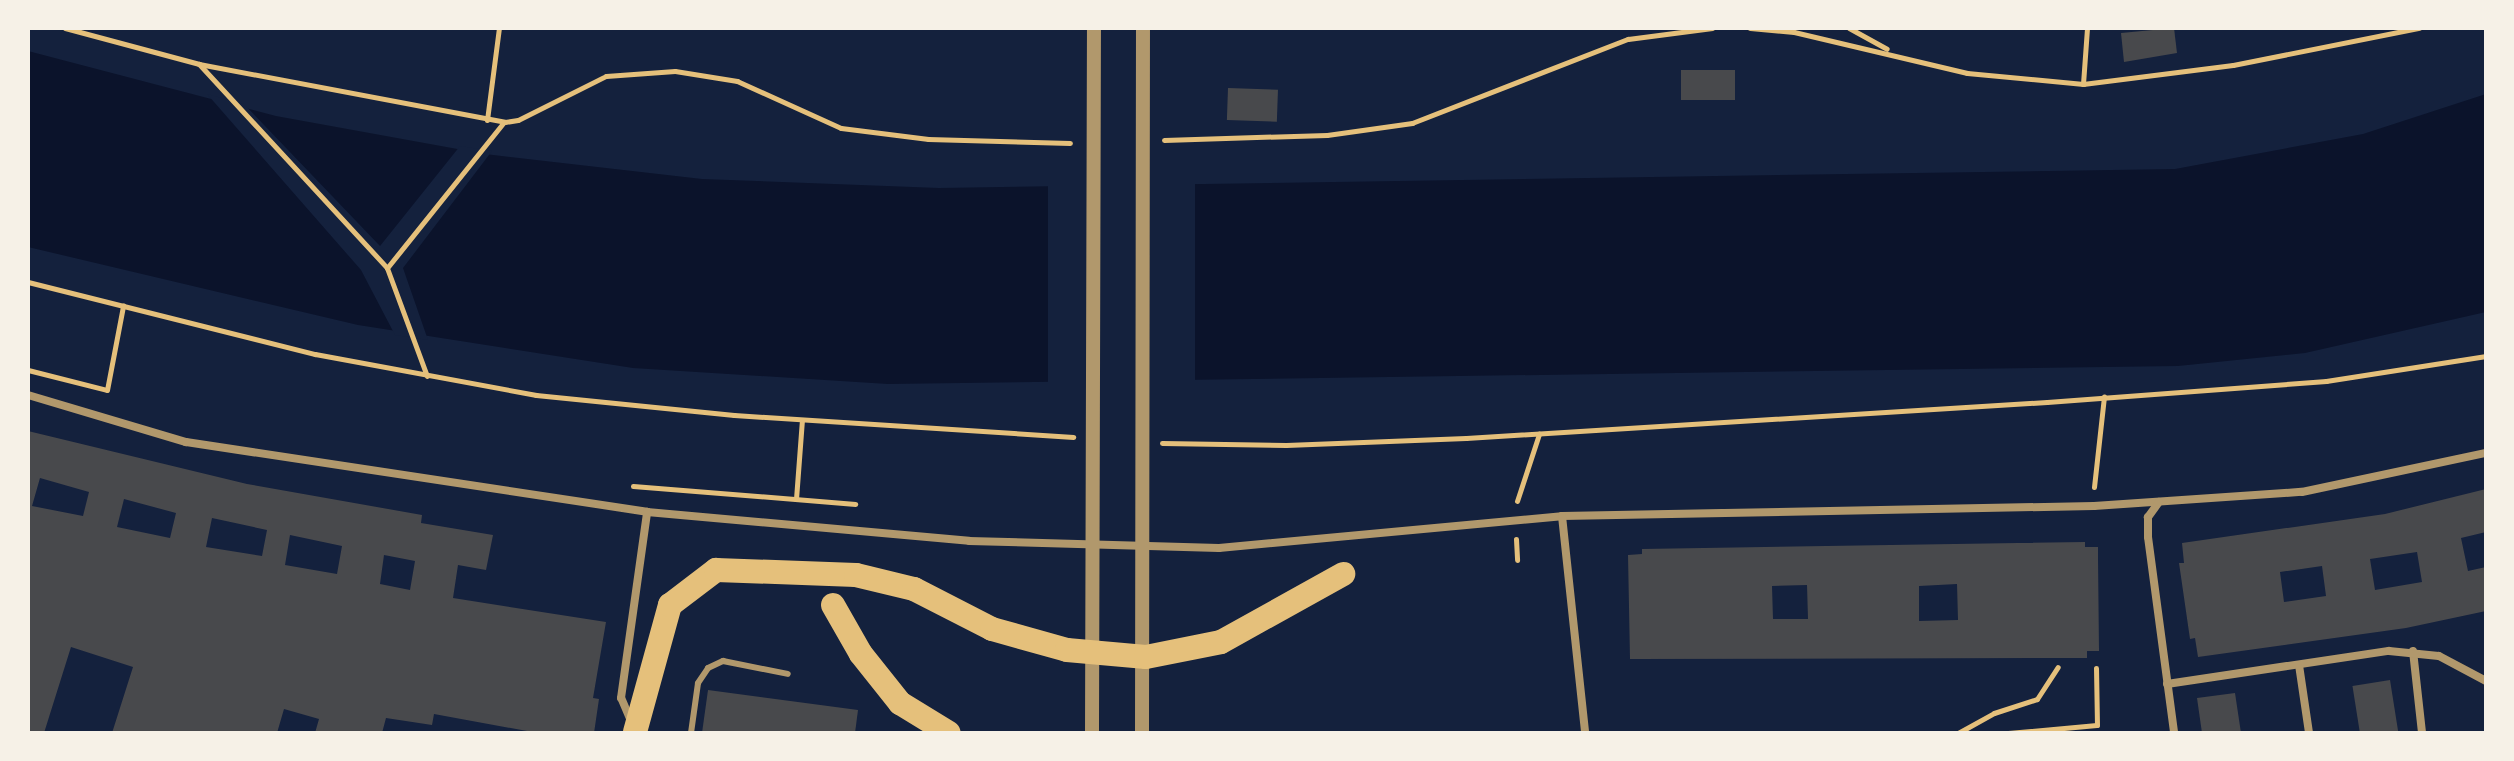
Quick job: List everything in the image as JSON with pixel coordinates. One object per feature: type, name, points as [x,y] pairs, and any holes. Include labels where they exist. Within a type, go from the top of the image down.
[{"type":"highway","points":[[635,732],[670,605],[716,570],[856,575],[914,589],[992,629],[1067,650],[1146,657],[1221,642],[1343,574]]},
{"type":"highway","points":[[833,605],[861,654],[900,703],[949,733]]},
{"type":"street","points":[[1092,733],[1094,28]]},
{"type":"street","points":[[1142,733],[1143,28]]},
{"type":"street","points":[[28,395],[186,442],[647,512],[969,541],[1219,548],[1562,516],[2159,502],[2302,492],[2486,453]]},
{"type":"street","points":[[2159,502],[2148,517],[2148,537],[2174,733]]},
{"type":"street","points":[[635,732],[621,698],[647,512]]},
{"type":"street","points":[[1562,516],[1585,733]]},
{"type":"street","points":[[2167,684],[2413,651],[2439,656],[2486,681]]},
{"type":"street","points":[[2413,651],[2422,733]]},
{"type":"street","points":[[2299,665],[2309,733]]},
{"type":"lane","points":[[691,733],[698,683],[708,668],[723,661],[788,674]]},
{"type":"path","points":[[65,28],[199,64],[487,120],[518,120]]},
{"type":"path","points":[[487,120],[499,28]]},
{"type":"path","points":[[1750,28],[1895,53],[1967,73],[2083,84],[2233,65],[2419,28]]},
{"type":"path","points":[[1849,28],[1895,53]]},
{"type":"path","points":[[2083,84],[2087,28]]},
{"type":"path","points":[[199,64],[218,89],[387,268],[427,377]]},
{"type":"path","points":[[387,268],[505,122]]},
{"type":"path","points":[[28,282],[427,377],[536,395],[802,420],[1087,438]]},
{"type":"path","points":[[28,370],[107,390],[123,306]]},
{"type":"path","points":[[1150,442],[1286,445],[1539,434],[2326,381],[2486,356]]},
{"type":"path","points":[[2093,490],[2104,397]]},
{"type":"path","points":[[796,499],[802,420]]},
{"type":"path","points":[[1515,508],[1539,434]]},
{"type":"path","points":[[624,486],[855,504]]},
{"type":"path","points":[[1958,733],[1994,713],[2037,699],[2058,667]]},
{"type":"path","points":[[2008,733],[2097,725],[2096,668]]},
{"type":"water","points":[[28,51],[276,116],[485,154],[702,179],[939,188],[2175,169],[2363,134],[2486,94],[2486,312],[2305,353],[2178,366],[888,384],[633,368],[358,325],[28,247]]},
{"type":"pier","points":[[207,94],[244,104],[380,246],[460,146],[492,151],[403,268],[428,340],[395,335],[361,270]]},
{"type":"pier","points":[[1048,181],[1195,181],[1195,384],[1048,384]]},
{"type":"building","points":[[2174,28],[2177,53],[2124,62],[2121,33]]},
{"type":"building","points":[[1681,70],[1735,70],[1735,100],[1681,100]]},
{"type":"building","points":[[1228,88],[1278,90],[1277,122],[1227,120]]},
{"type":"building","points":[[28,431],[247,484],[422,515],[421,523],[493,535],[486,570],[458,565],[453,598],[606,622],[593,698],[599,699],[594,733],[538,733],[434,714],[432,725],[386,718],[382,733],[315,733],[319,719],[284,709],[277,733],[112,733],[133,667],[71,647],[44,733],[28,733]],"holes":[[[40,478],[89,492],[83,516],[32,506]],[[124,499],[176,513],[170,538],[117,527]],[[212,518],[267,530],[262,556],[206,547]],[[290,535],[342,546],[337,574],[285,565]],[[384,555],[415,561],[410,590],[380,584]]]},
{"type":"building","points":[[2486,489],[2486,532],[2461,538],[2468,571],[2486,567],[2486,611],[2406,628],[2198,657],[2195,638],[2190,639],[2179,563],[2184,563],[2182,543],[2385,514]],"holes":[[[2417,552],[2422,582],[2375,590],[2370,559]],[[2322,566],[2326,596],[2284,602],[2280,572]]]},
{"type":"building","points":[[2085,542],[2085,547],[2098,547],[2099,651],[2087,651],[2087,658],[1630,659],[1628,555],[1642,554],[1642,549]],"holes":[[[1957,584],[1958,620],[1919,621],[1919,586]],[[1807,585],[1808,619],[1773,619],[1772,586]]]},
{"type":"building","points":[[2390,680],[2398,733],[2360,733],[2352,686]]},
{"type":"building","points":[[708,690],[858,710],[855,733],[702,733]]},
{"type":"building","points":[[2235,693],[2241,733],[2202,733],[2197,698]]}]
